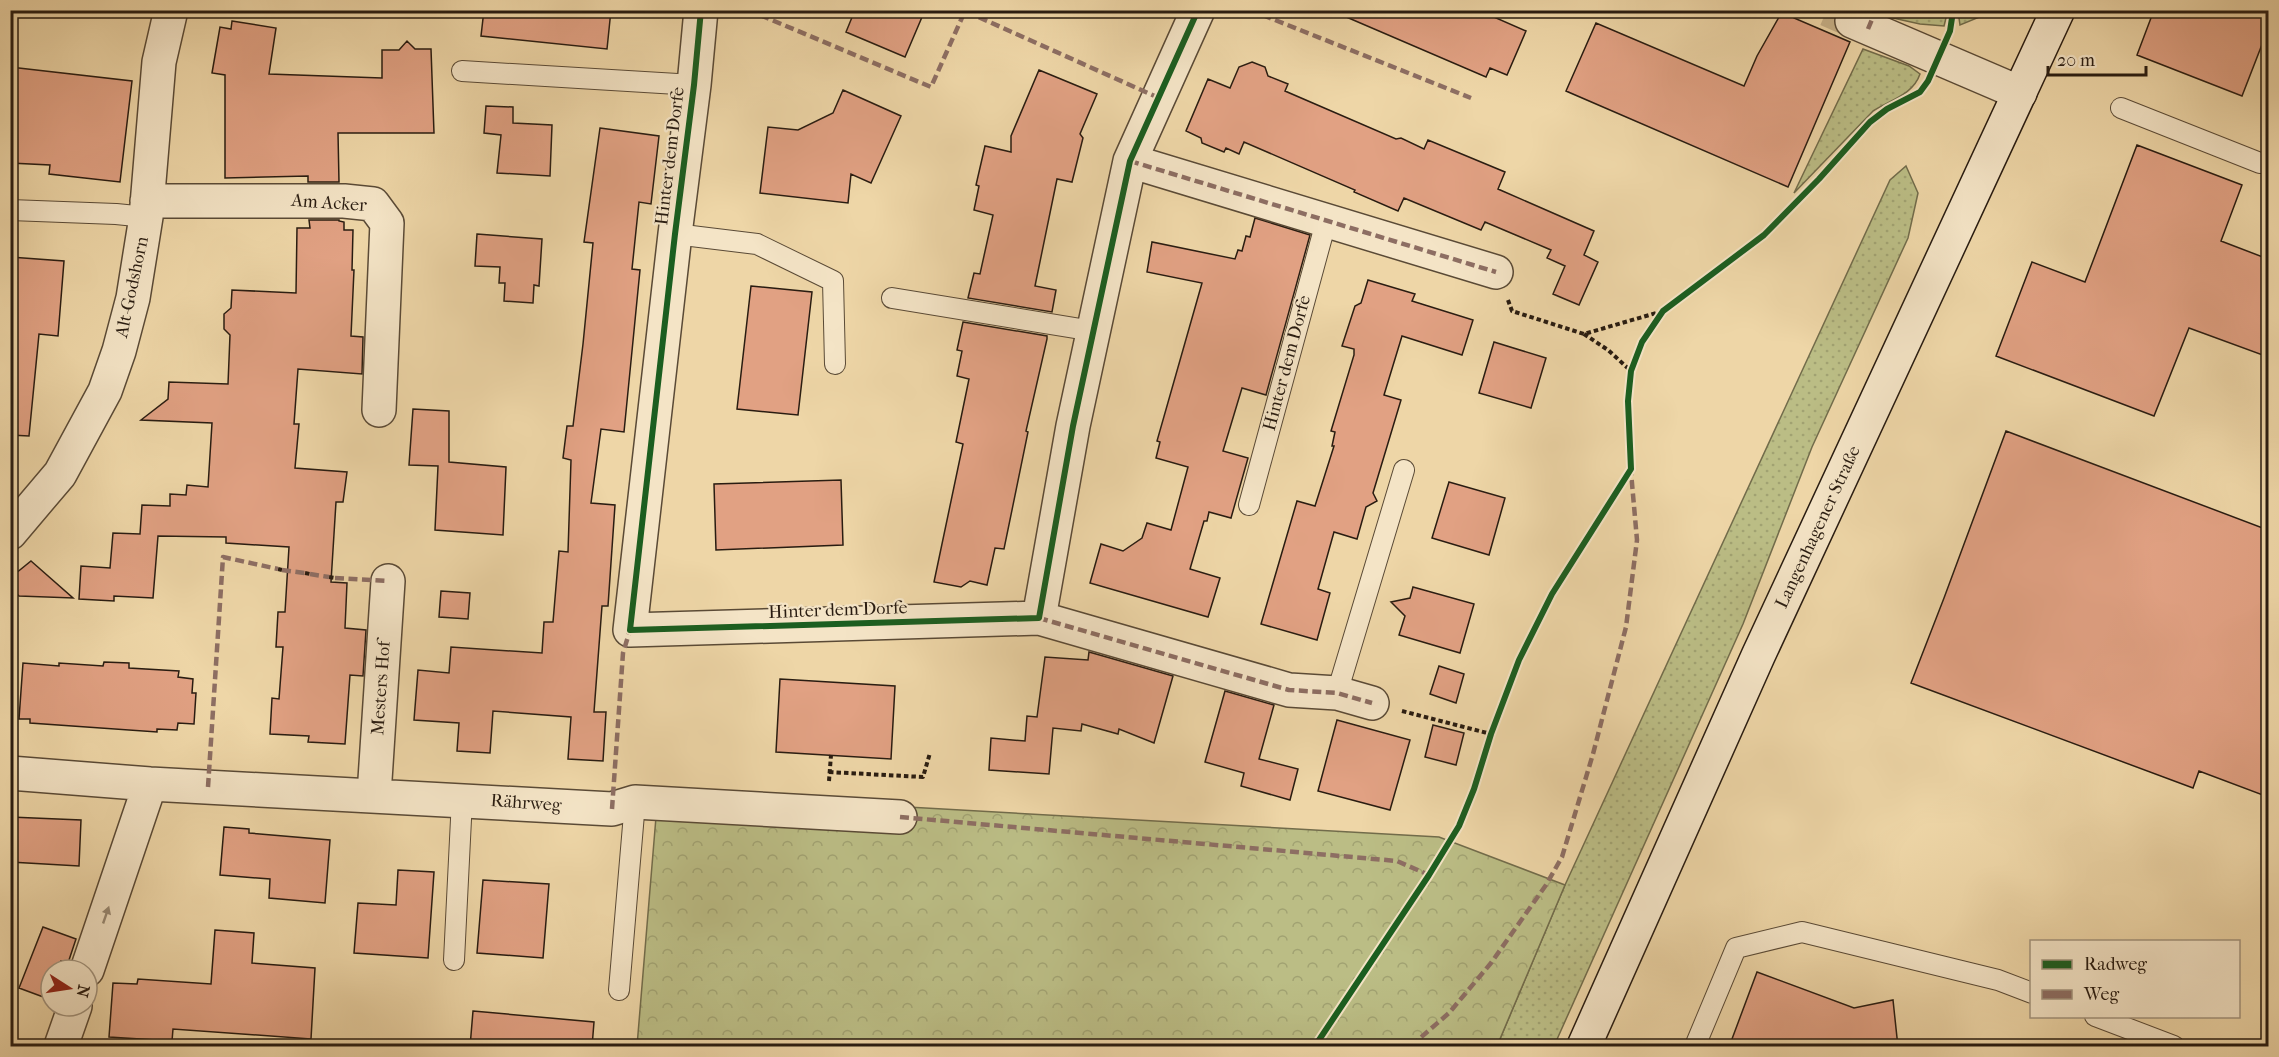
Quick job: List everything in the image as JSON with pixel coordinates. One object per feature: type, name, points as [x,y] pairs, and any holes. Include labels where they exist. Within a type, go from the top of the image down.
[{"type":"street","name":"Alt-Godshorn","points":[[10,533],[60,474],[105,392],[119,351],[133,298],[146,209],[159,62],[171,10]]},
{"type":"street","name":"Hinter dem Dorfe","points":[[701,10],[630,630],[1039,618],[1290,690],[1337,693],[1372,703]]},
{"type":"street","points":[[1039,618],[1073,426],[1130,161],[1198,10]]},
{"type":"street","name":"Langenhagener Straße","points":[[1584,1047],[1753,667],[2058,10]]},
{"type":"street","points":[[1852,21],[2020,93]]},
{"type":"street","points":[[1130,161],[1496,272]]},
{"type":"street","name":"Am Acker","points":[[146,209],[345,201],[373,204],[387,223],[379,410]]},
{"type":"street","name":"Mesters Hof","points":[[374,795],[388,581]]},
{"type":"street","name":"Rährweg","points":[[10,773],[150,784],[462,799],[612,809],[635,802],[900,817]]},
{"type":"street","points":[[91,958],[150,784]]},
{"type":"street","points":[[61,1047],[71,1018]]},
{"type":"lane","name":"Hinter dem Dorfe","points":[[462,71],[694,85]]},
{"type":"lane","points":[[2121,108],[2260,163],[2268,163]]},
{"type":"lane","points":[[10,210],[116,214],[146,209]]},
{"type":"lane","name":"Hinter dem Dorfe","points":[[1249,505],[1326,222]]},
{"type":"lane","name":"Hinter dem Dorfe","points":[[675,234],[757,244],[833,281],[835,364]]},
{"type":"lane","points":[[892,298],[1093,331]]},
{"type":"lane","points":[[1337,693],[1404,470]]},
{"type":"lane","points":[[454,960],[462,799]]},
{"type":"lane","points":[[619,990],[635,802]]},
{"type":"lane","points":[[1695,1047],[1736,948],[1802,932],[1998,980],[2030,993]]},
{"type":"lane","points":[[2098,1018],[2174,1047]]},
{"type":"path","points":[[1496,272],[1512,311],[1584,334],[1608,350],[1631,371]]},
{"type":"path","points":[[1584,334],[1663,311]]},
{"type":"path","points":[[329,577],[335,578]]},
{"type":"path","points":[[1372,703],[1491,734]]},
{"type":"path","points":[[830,772],[923,777],[930,753]]},
{"type":"green space","points":[[1943,10],[1946,18],[1944,26],[1920,24],[1879,15],[1880,11]]},
{"type":"green space","points":[[1958,11],[1989,11],[1987,14],[1960,25]]},
{"type":"green space","points":[[1863,49],[1909,66],[1920,74],[1917,81],[1907,92],[1873,111],[1794,193]]},
{"type":"green space","points":[[1906,166],[1918,193],[1908,238],[1812,447],[1743,624],[1554,1046],[1497,1046],[1565,885],[1890,180]]},
{"type":"green space","points":[[658,793],[1439,837],[1565,885],[1497,1046],[637,1046]]},
{"type":"building","points":[[484,10],[611,10],[607,49],[481,36]]},
{"type":"building","points":[[855,10],[925,10],[905,57],[846,32]]},
{"type":"building","points":[[1330,10],[1478,10],[1526,31],[1507,75],[1490,68],[1486,77]]},
{"type":"building","points":[[1783,10],[1794,10],[1794,18],[1850,42],[1788,187],[1566,91],[1596,23],[1744,86],[1757,56]]},
{"type":"building","points":[[2154,10],[2268,10],[2268,29],[2242,96],[2137,55]]},
{"type":"building","points":[[232,21],[276,28],[269,74],[382,78],[382,50],[399,50],[407,41],[415,49],[431,49],[434,133],[338,133],[339,182],[308,182],[308,176],[225,178],[225,75],[212,73],[220,27],[231,29]]},
{"type":"building","points":[[1252,62],[1265,67],[1268,76],[1288,84],[1285,91],[1396,139],[1401,138],[1424,149],[1428,140],[1505,172],[1498,189],[1594,231],[1584,255],[1598,262],[1579,305],[1553,294],[1565,266],[1547,258],[1551,250],[1485,222],[1481,230],[1404,198],[1398,211],[1244,142],[1239,154],[1226,148],[1224,152],[1202,143],[1201,138],[1186,131],[1208,79],[1230,88],[1239,67]]},
{"type":"building","points":[[10,67],[132,81],[120,182],[49,174],[50,165],[10,163]]},
{"type":"building","points":[[1039,70],[1097,94],[1080,134],[1083,138],[1072,182],[1057,179],[1035,286],[1056,290],[1052,312],[968,298],[974,273],[980,274],[993,215],[974,210],[979,186],[976,185],[985,146],[1011,152],[1011,136]]},
{"type":"building","points":[[843,90],[901,116],[871,183],[851,174],[848,203],[760,193],[768,127],[798,130],[833,113]]},
{"type":"building","points":[[486,106],[513,107],[513,123],[552,125],[550,176],[497,173],[501,135],[484,133]]},
{"type":"building","points":[[600,128],[659,136],[651,204],[639,202],[632,269],[640,270],[624,432],[601,429],[591,503],[615,505],[608,606],[602,606],[594,712],[606,712],[603,761],[568,759],[571,717],[493,711],[490,753],[457,751],[459,723],[414,720],[418,670],[449,673],[451,647],[542,653],[544,622],[553,622],[559,551],[568,552],[571,460],[563,458],[567,426],[573,426],[583,344],[593,243],[584,242]]},
{"type":"building","points":[[2137,145],[2242,185],[2221,241],[2268,259],[2268,357],[2189,328],[2154,416],[1996,356],[2032,262],[2085,282]]},
{"type":"building","points":[[1255,218],[1310,235],[1266,395],[1242,388],[1223,451],[1248,458],[1231,518],[1209,512],[1207,521],[1204,521],[1190,569],[1220,578],[1208,617],[1090,583],[1101,544],[1123,551],[1142,538],[1147,523],[1171,530],[1188,467],[1156,458],[1160,442],[1157,441],[1202,283],[1147,272],[1152,242],[1235,259],[1238,250],[1242,251],[1246,236],[1250,237]]},
{"type":"building","points":[[309,220],[339,220],[344,222],[344,230],[353,230],[351,336],[363,337],[362,374],[298,369],[294,424],[299,424],[295,468],[347,472],[343,502],[336,502],[331,582],[347,583],[345,628],[366,630],[363,676],[350,675],[345,744],[308,742],[309,736],[270,734],[272,698],[279,699],[283,647],[276,647],[278,612],[285,612],[289,547],[226,543],[226,537],[158,536],[153,598],[114,596],[114,601],[79,599],[81,566],[110,568],[113,533],[140,534],[142,505],[170,506],[170,494],[186,495],[187,485],[208,487],[212,423],[141,420],[168,399],[169,382],[228,384],[230,335],[224,329],[224,314],[231,308],[232,290],[296,293],[297,228],[310,228]]},
{"type":"building","points":[[477,234],[542,239],[539,286],[534,285],[533,303],[504,301],[505,283],[499,283],[500,267],[475,266]]},
{"type":"building","points":[[10,257],[64,261],[58,336],[39,334],[29,436],[10,435]]},
{"type":"building","points":[[1368,280],[1415,294],[1412,301],[1473,320],[1462,355],[1402,336],[1384,395],[1401,400],[1373,493],[1377,501],[1366,507],[1357,539],[1334,532],[1318,589],[1330,593],[1317,640],[1261,624],[1297,501],[1315,506],[1334,446],[1332,446],[1335,432],[1331,431],[1354,355],[1354,349],[1342,346],[1355,306],[1361,303]]},
{"type":"building","points":[[751,286],[812,292],[798,415],[737,409]]},
{"type":"building","points":[[963,322],[1047,336],[1047,339],[1026,431],[1028,432],[1004,549],[995,548],[987,585],[970,581],[961,587],[934,582],[963,444],[956,442],[969,379],[957,376],[962,351],[957,350]]},
{"type":"building","points":[[1494,342],[1546,358],[1531,408],[1479,393]]},
{"type":"building","points":[[413,409],[449,411],[449,462],[506,467],[503,535],[435,530],[438,466],[409,465]]},
{"type":"building","points":[[2006,431],[2268,530],[2268,797],[2199,771],[2193,788],[1911,683]]},
{"type":"building","points":[[841,480],[843,545],[716,550],[714,484]]},
{"type":"building","points":[[1449,482],[1505,498],[1489,555],[1432,538]]},
{"type":"building","points":[[31,561],[73,598],[19,596],[10,587],[10,578]]},
{"type":"building","points":[[1413,587],[1474,604],[1460,653],[1399,635],[1405,616],[1391,602],[1410,598]]},
{"type":"building","points":[[441,591],[470,593],[468,619],[439,617]]},
{"type":"building","points":[[1089,652],[1173,676],[1154,743],[1119,729],[1118,734],[1082,724],[1081,731],[1053,728],[1049,774],[989,770],[991,738],[1025,741],[1027,716],[1037,717],[1045,657],[1088,660]]},
{"type":"building","points":[[104,662],[129,663],[129,668],[179,671],[178,677],[193,679],[192,693],[196,693],[194,724],[178,723],[177,730],[157,729],[157,732],[30,723],[30,719],[19,719],[23,663],[103,666]]},
{"type":"building","points":[[1439,666],[1464,674],[1456,703],[1430,694]]},
{"type":"building","points":[[780,679],[895,686],[891,759],[776,752]]},
{"type":"building","points":[[1225,691],[1274,705],[1259,759],[1298,769],[1290,800],[1241,786],[1244,773],[1205,762]]},
{"type":"building","points":[[1337,720],[1410,740],[1390,810],[1318,791]]},
{"type":"building","points":[[1433,725],[1464,733],[1456,765],[1425,757]]},
{"type":"building","points":[[10,817],[81,820],[79,866],[10,862]]},
{"type":"building","points":[[224,827],[249,829],[249,833],[330,840],[325,903],[269,898],[270,879],[220,875]]},
{"type":"building","points":[[398,870],[434,872],[428,958],[354,953],[358,903],[396,905]]},
{"type":"building","points":[[483,880],[549,884],[543,958],[477,953]]},
{"type":"building","points":[[43,927],[76,939],[70,958],[39,958],[39,995],[19,988]]},
{"type":"building","points":[[215,930],[254,933],[252,963],[315,968],[311,1039],[173,1029],[172,1041],[109,1037],[113,983],[137,984],[138,979],[211,984]]},
{"type":"building","points":[[1757,972],[1854,1008],[1893,1000],[1898,1047],[1729,1047]]},
{"type":"building","points":[[473,1011],[594,1022],[592,1047],[470,1047]]},
{"type":"tunnel","points":[[1827,10],[1852,21]]},
{"type":"marked path","points":[[748,10],[931,87],[965,11],[1159,98]]},
{"type":"marked path","points":[[1250,10],[1471,98]]},
{"type":"marked path","points":[[1868,29],[1876,10]]},
{"type":"marked path","points":[[1130,161],[1496,272]]},
{"type":"marked path","points":[[1411,1046],[1449,1013],[1491,963],[1546,885],[1562,857],[1593,754],[1626,627],[1637,540],[1631,472]]},
{"type":"marked path","points":[[208,787],[223,557],[278,569]]},
{"type":"marked path","points":[[282,570],[305,573]]},
{"type":"marked path","points":[[310,574],[329,577]]},
{"type":"marked path","points":[[335,578],[388,581]]},
{"type":"marked path","points":[[1039,618],[1289,690],[1337,693],[1372,703]]},
{"type":"marked path","points":[[612,809],[623,653],[630,630]]},
{"type":"marked path","points":[[900,817],[1397,861],[1429,875]]},
{"type":"cycle path","points":[[701,10],[630,630],[1039,618],[1073,426],[1130,161],[1198,10]]},
{"type":"cycle path","points":[[1315,1046],[1459,826],[1519,660],[1552,594],[1631,469],[1628,401],[1631,371],[1642,342],[1663,311],[1764,235],[1819,179],[1870,122],[1887,109],[1920,92],[1928,81],[1950,31],[1952,18],[1950,10]]}]
